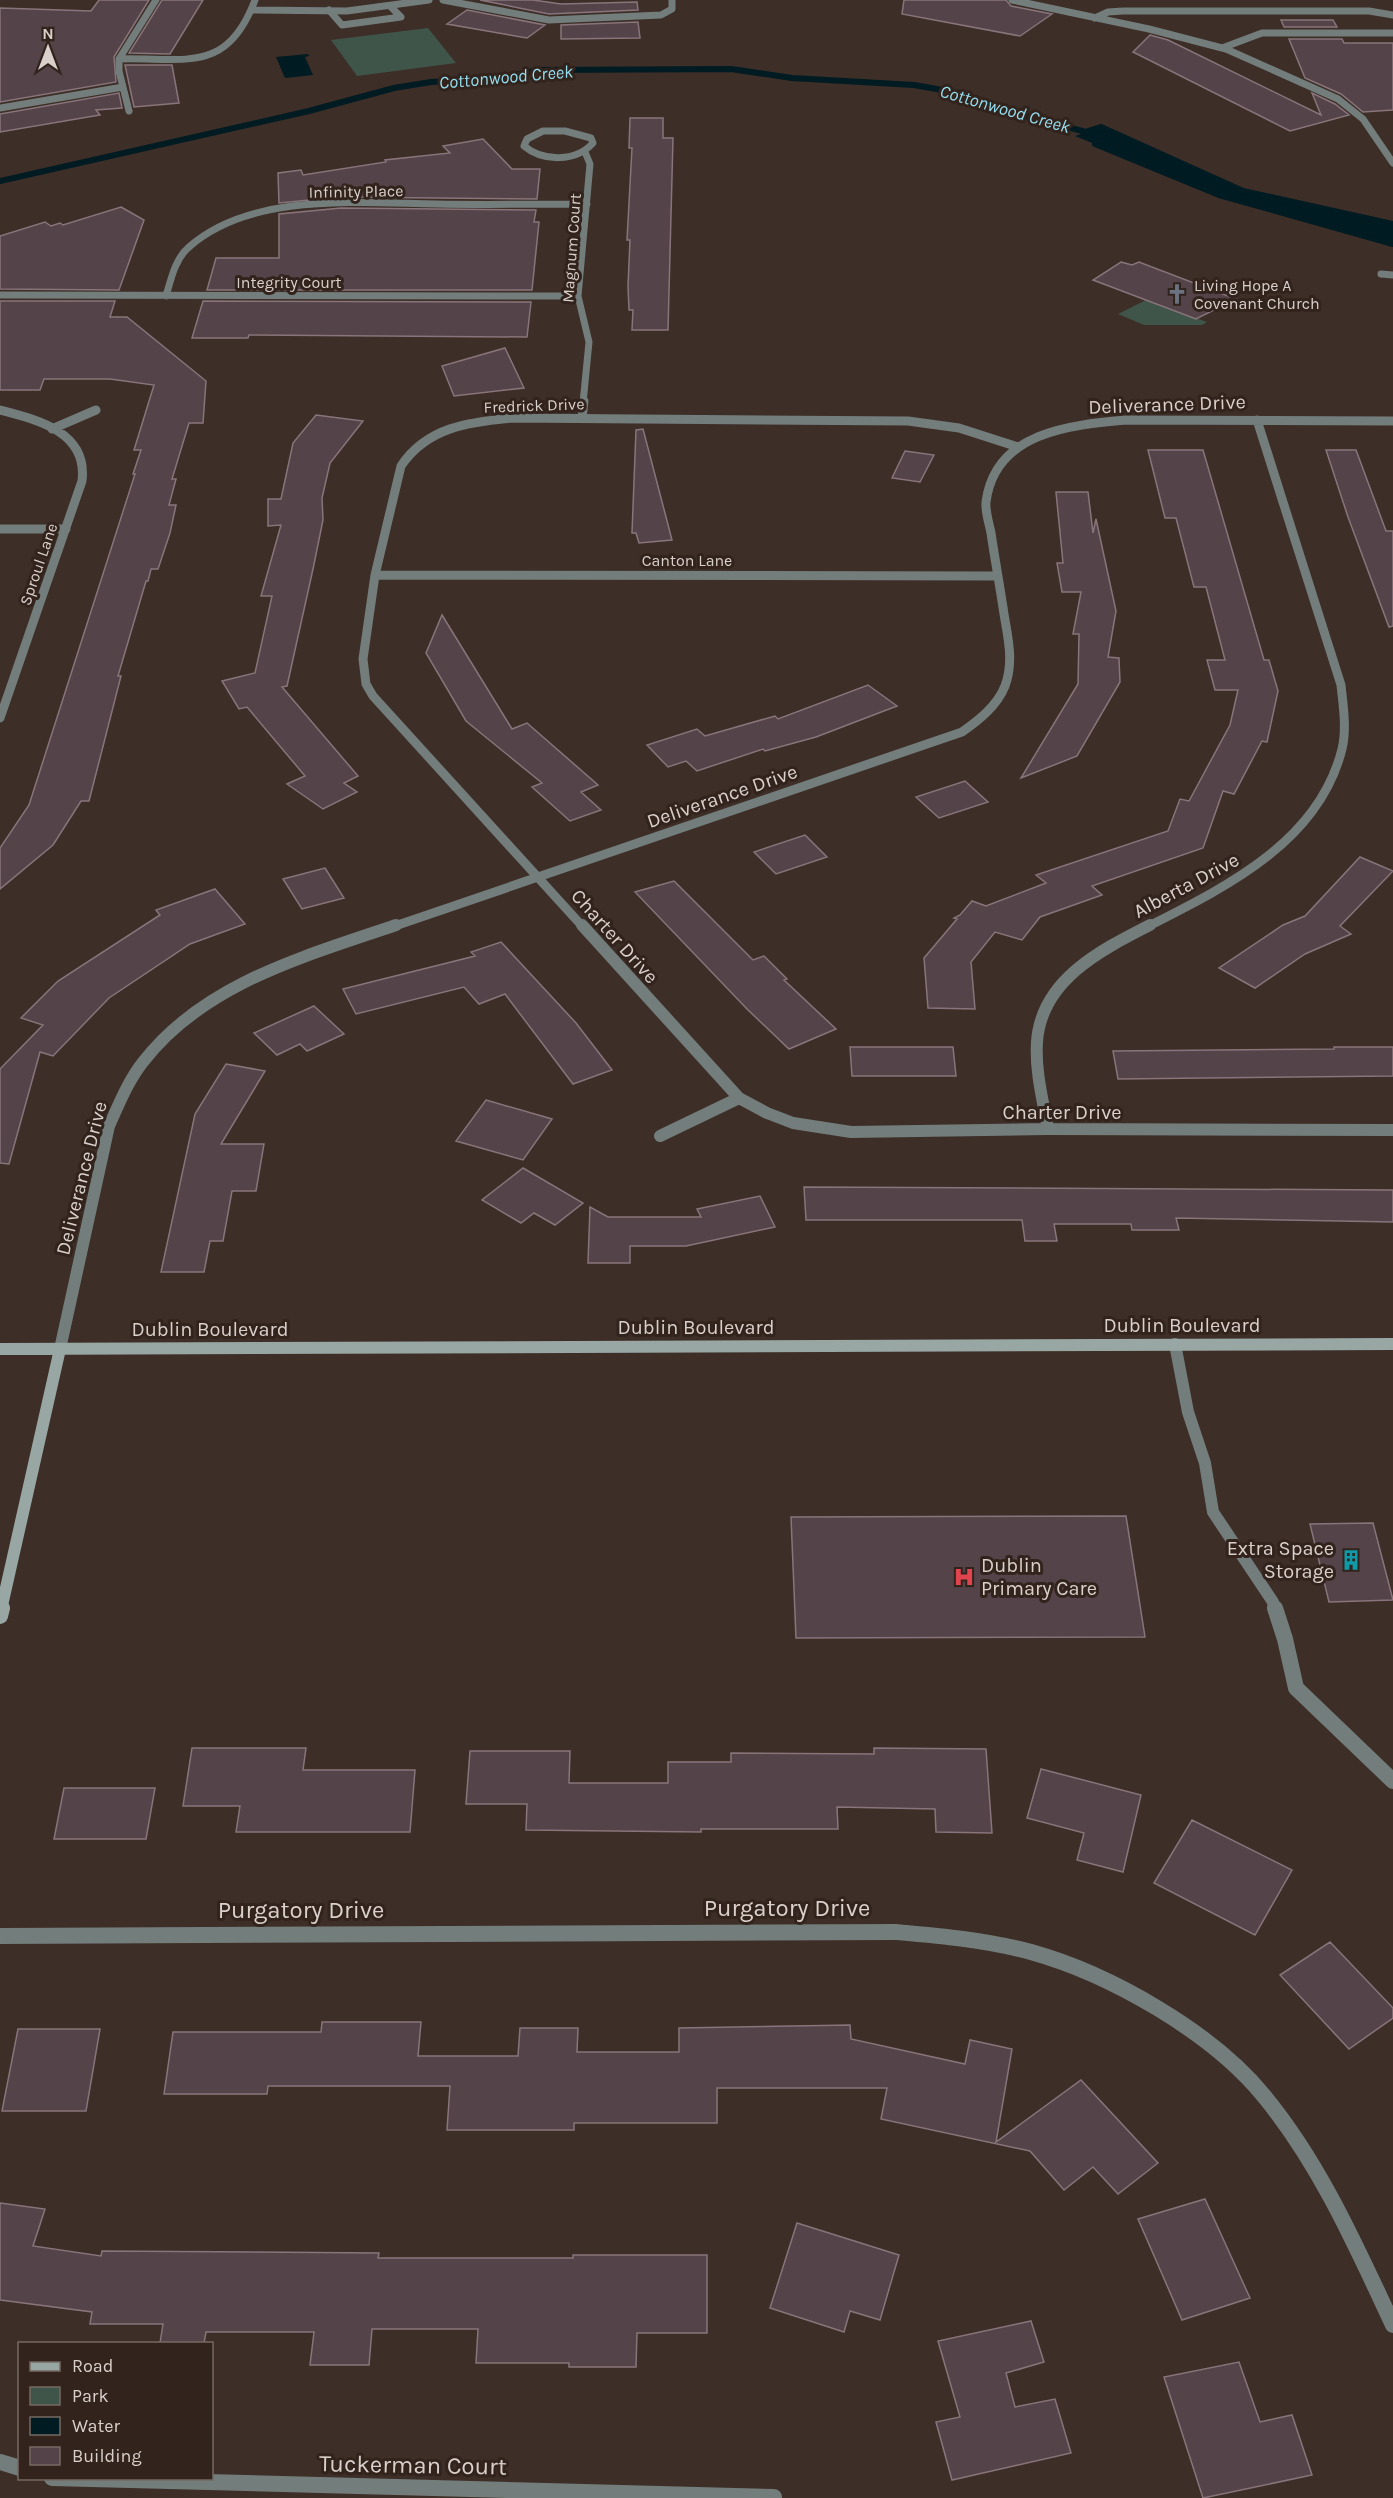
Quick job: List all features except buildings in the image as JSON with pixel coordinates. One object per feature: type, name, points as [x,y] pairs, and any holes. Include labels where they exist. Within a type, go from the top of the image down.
[{"type":"main road","name":"Dublin Boulevard","points":[[0,1349],[1393,1344]]},
{"type":"main road","points":[[0,1616],[60,1349]]},
{"type":"street","points":[[129,111],[119,70],[119,59],[156,0]]},
{"type":"street","points":[[119,59],[212,56],[230,42],[252,10],[255,0]]},
{"type":"street","points":[[252,10],[392,7],[429,0]]},
{"type":"street","points":[[443,0],[549,20],[661,15],[672,9],[672,0]]},
{"type":"street","points":[[1012,0],[1222,48],[1338,99],[1363,119],[1389,152],[1393,163]]},
{"type":"street","points":[[329,10],[342,25],[401,17],[392,7]]},
{"type":"street","points":[[1095,18],[1108,12],[1123,11],[1369,11],[1393,15]]},
{"type":"street","points":[[1222,48],[1262,33],[1393,33]]},
{"type":"street","points":[[0,108],[123,87]]},
{"type":"street","name":"Magnum Court","points":[[543,131],[576,132],[591,138],[593,143],[585,152],[569,157],[545,156],[528,151],[524,142],[533,134],[543,131]]},
{"type":"street","name":"Magnum Court","points":[[582,418],[590,342],[578,296],[590,164],[585,152]]},
{"type":"street","name":"Infinity Place","points":[[166,296],[176,265],[190,245],[237,219],[278,209],[357,203],[587,204]]},
{"type":"street","points":[[1381,274],[1393,275]]},
{"type":"street","name":"Integrity Court","points":[[0,295],[578,296]]},
{"type":"street","name":"Sproul Lane","points":[[0,410],[37,421],[52,429],[73,446],[81,456],[83,466],[82,481],[0,718]]},
{"type":"street","points":[[52,429],[96,410]]},
{"type":"street","name":"Fredrick Drive","points":[[538,878],[373,696],[366,684],[363,660],[375,575],[401,466],[407,455],[417,445],[445,430],[489,420],[582,418],[908,421],[959,428],[1018,447]]},
{"type":"street","name":"Alberta Drive","points":[[1048,1129],[1038,1061],[1038,1037],[1041,1017],[1051,997],[1066,979],[1089,959],[1117,942],[1230,885],[1261,864],[1308,818],[1322,799],[1342,748],[1344,729],[1341,685],[1257,420]]},
{"type":"street","name":"Deliverance Drive","points":[[60,1349],[109,1126],[119,1097],[153,1048],[172,1028],[228,989],[262,973],[962,732],[982,718],[996,702],[1006,686],[1011,669],[986,503],[987,490],[996,468],[1004,457],[1018,447],[1058,429],[1103,421],[1393,421]]},
{"type":"street","points":[[0,529],[66,529]]},
{"type":"street","name":"Canton Lane","points":[[375,575],[998,576]]},
{"type":"street","name":"Charter Drive","points":[[538,878],[739,1098],[764,1114],[791,1125],[851,1132],[1048,1129],[1393,1130]]},
{"type":"street","points":[[660,1136],[739,1098]]},
{"type":"street","points":[[1176,1344],[1188,1412],[1205,1463],[1213,1512],[1273,1602],[1296,1688],[1393,1780]]},
{"type":"street","name":"Purgatory Drive","points":[[0,1936],[896,1932],[974,1940],[1047,1957],[1125,1989],[1192,2031],[1253,2083],[1297,2140],[1330,2193],[1393,2325]]},
{"type":"street","points":[[0,2462],[18,2467]]},
{"type":"street","name":"Tuckerman Court","points":[[128,2480],[774,2497]]},
{"type":"green space","points":[[428,28],[456,63],[357,76],[331,40]]},
{"type":"green space","points":[[1146,300],[1207,322],[1202,325],[1144,325],[1118,314]]},
{"type":"water","points":[[308,54],[309,56],[305,57],[313,75],[285,78],[276,57]]},
{"type":"water","points":[[1101,127],[1243,191],[1393,224],[1393,244],[1219,195],[1075,136]]},
{"type":"waterway","name":"Cottonwood Creek","points":[[0,181],[309,111],[394,88],[431,82],[498,78],[540,70],[731,69],[792,78],[914,85],[965,94],[989,106],[1101,136]]},
{"type":"waterway","name":"Cottonwood Creek","points":[[1088,131],[1101,127],[1243,191],[1393,224]]},
{"type":"waterway","name":"Cottonwood Creek","points":[[1095,144],[1219,195],[1393,244]]},
{"type":"place","name":"Living Hope A Covenant Church","points":[[1177,294]]},
{"type":"place","name":"Extra Space Storage","points":[[1351,1560]]},
{"type":"place","name":"Dublin Primary Care","points":[[964,1577]]}]
